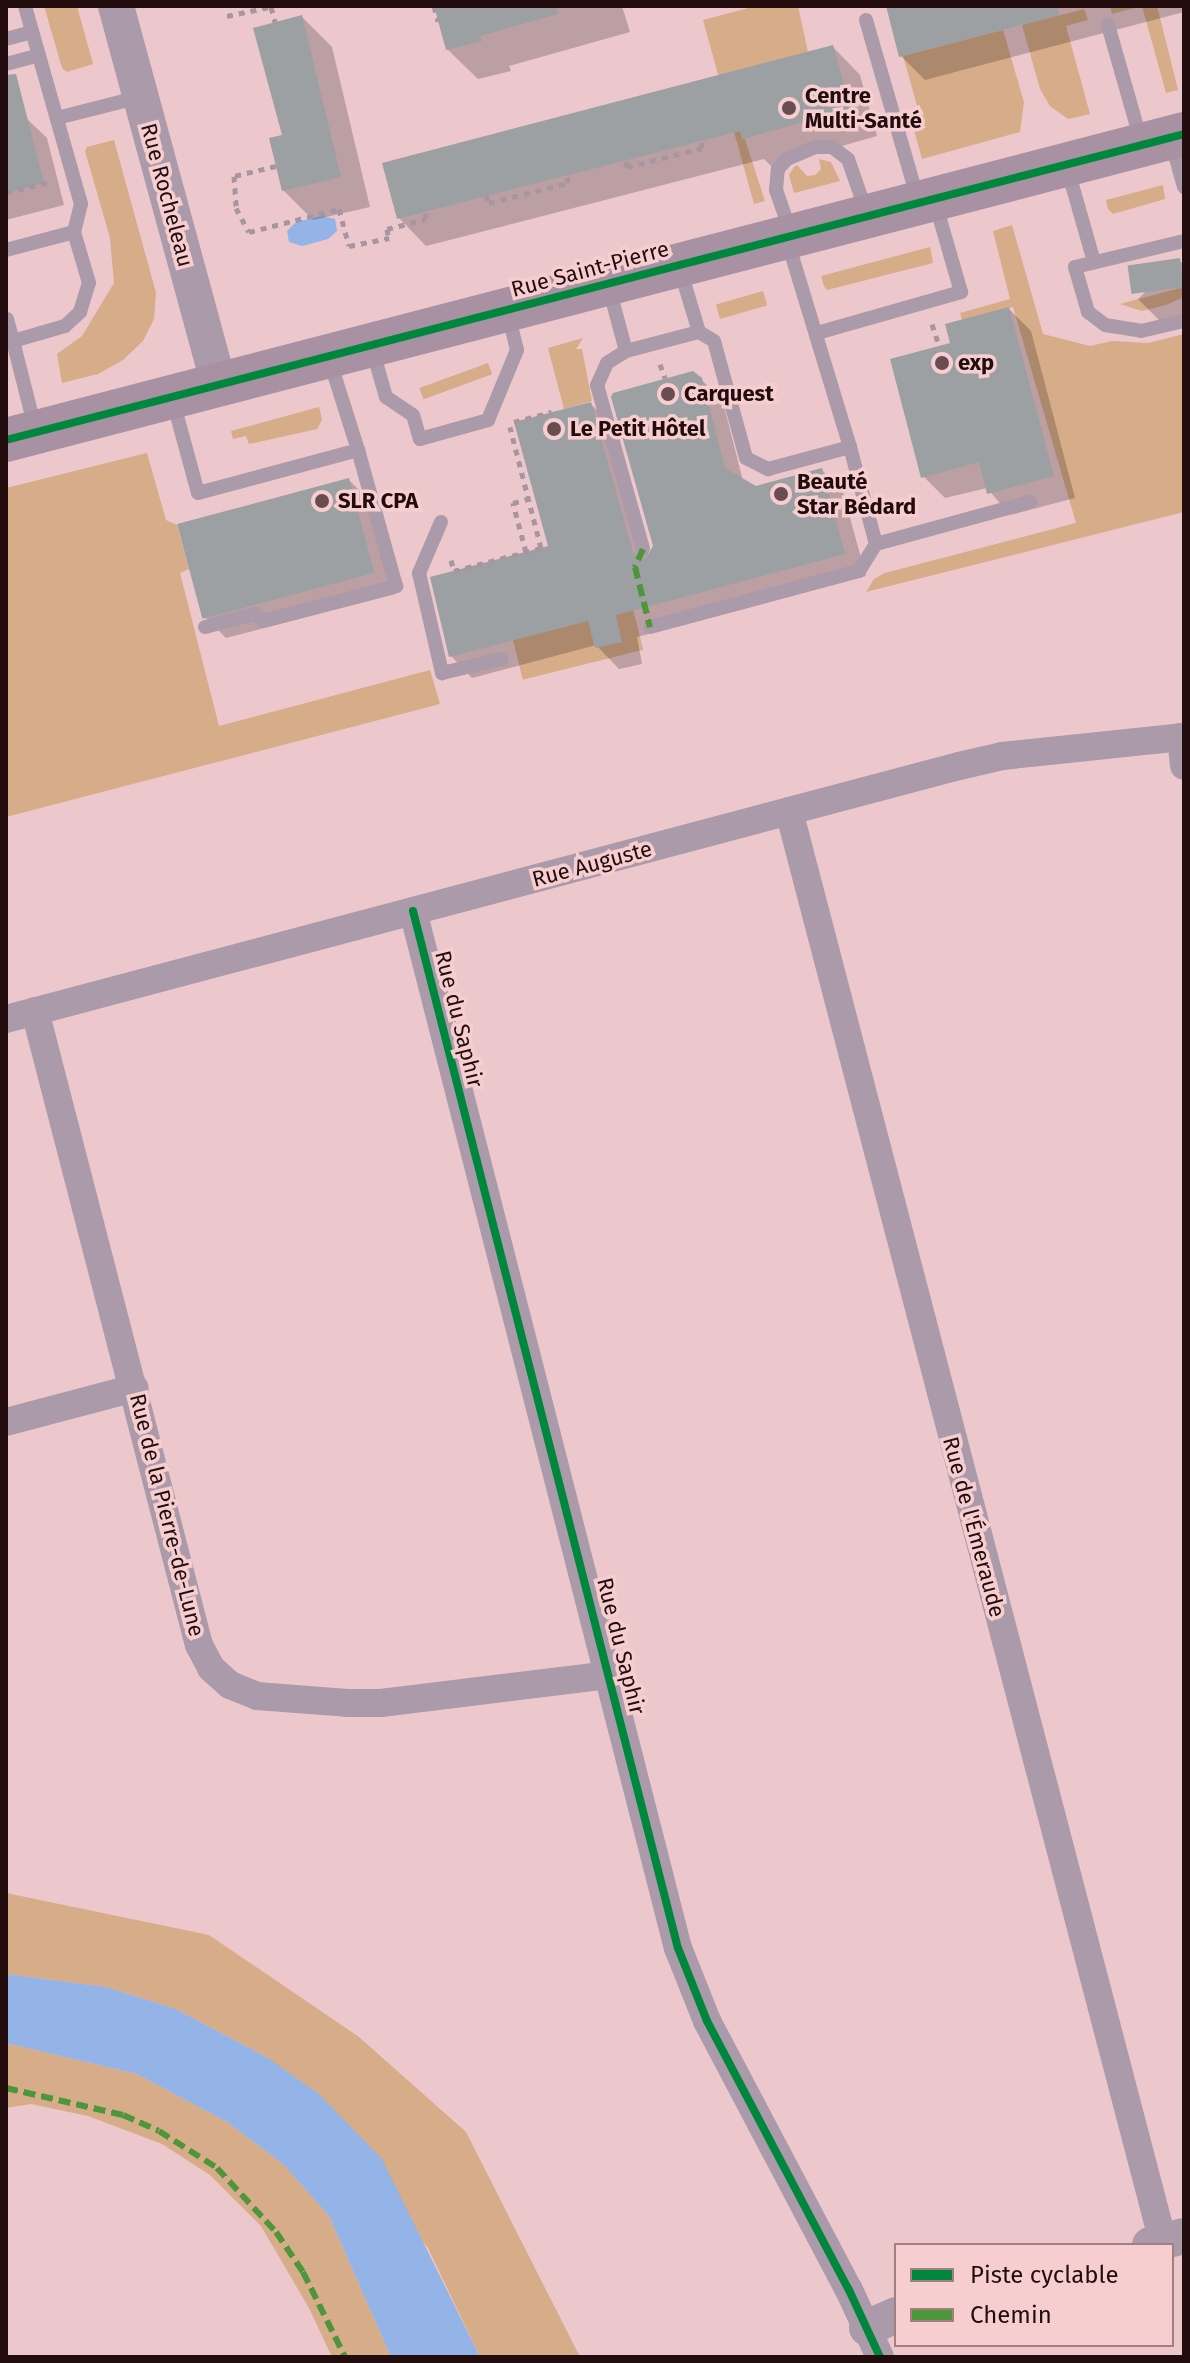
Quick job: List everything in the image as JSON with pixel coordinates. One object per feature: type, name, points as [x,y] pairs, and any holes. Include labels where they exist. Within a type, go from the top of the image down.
[{"type":"main road","name":"Rue Saint-Pierre","points":[[21,436],[1170,136]]},
{"type":"street","name":"Rue Rocheleau","points":[[116,6],[219,384]]},
{"type":"street","points":[[1183,737],[1184,766]]},
{"type":"street","name":"Rue Auguste","points":[[6,1019],[1002,756],[1183,737]]},
{"type":"street","name":"Rue de l'Émeraude","points":[[789,811],[1166,2241]]},
{"type":"street","name":"Rue du Saphir","points":[[413,911],[689,1982],[881,2334]]},
{"type":"street","name":"Rue de la Pierre-de-Lune","points":[[35,1011],[135,1388],[199,1645],[211,1668],[230,1685],[257,1696],[381,1703],[610,1675]]},
{"type":"street","points":[[6,1422],[135,1388]]},
{"type":"lane","points":[[10,342],[65,326],[80,312],[89,283],[74,232],[81,204],[25,6]]},
{"type":"lane","points":[[817,333],[961,292],[926,200],[866,20]]},
{"type":"lane","points":[[1108,25],[1170,136],[1184,187]]},
{"type":"lane","points":[[6,39],[32,32]]},
{"type":"lane","points":[[6,64],[39,55]]},
{"type":"lane","points":[[57,118],[140,97]]},
{"type":"lane","points":[[867,215],[848,159],[832,147],[815,147],[787,159],[778,169],[776,190],[876,544]]},
{"type":"lane","points":[[1066,163],[1094,262]]},
{"type":"lane","points":[[6,250],[74,232]]},
{"type":"lane","points":[[1184,241],[1075,267],[1093,318],[1105,325],[1141,331],[1184,321]]},
{"type":"lane","points":[[678,265],[699,332],[714,341],[746,458],[768,469],[850,447]]},
{"type":"lane","points":[[608,284],[626,351]]},
{"type":"lane","points":[[371,345],[386,397],[413,415],[420,439],[488,420],[517,350],[507,310]]},
{"type":"lane","points":[[7,319],[21,436]]},
{"type":"lane","points":[[643,549],[597,385],[607,363],[626,351],[699,332]]},
{"type":"lane","points":[[205,627],[254,614],[263,621],[396,586],[329,357]]},
{"type":"lane","points":[[172,396],[198,493],[358,450]]},
{"type":"lane","points":[[650,627],[859,571],[876,544],[1030,502]]},
{"type":"lane","points":[[441,522],[419,573],[442,673],[501,659]]},
{"type":"path","points":[[227,16],[272,6],[275,22]]},
{"type":"path","points":[[434,6],[438,21]]},
{"type":"path","points":[[626,161],[627,167],[702,148],[701,141]]},
{"type":"path","points":[[276,166],[234,176],[236,208],[249,232],[339,209],[349,246],[389,236],[387,229],[426,219],[425,212]]},
{"type":"path","points":[[486,195],[489,203],[568,183],[567,176]]},
{"type":"path","points":[[6,193],[44,183]]},
{"type":"path","points":[[454,571],[541,548],[540,529],[528,499],[509,423],[552,412]]},
{"type":"path","points":[[526,552],[513,503],[528,499]]},
{"type":"shaded area","points":[[44,6],[77,6],[93,64],[67,72],[62,68]]},
{"type":"shaded area","points":[[756,6],[798,6],[808,52],[724,75],[765,201],[754,204],[703,20]]},
{"type":"shaded area","points":[[1110,6],[1142,6],[1112,14]]},
{"type":"shaded area","points":[[1142,6],[1157,6],[1178,90],[1166,93]]},
{"type":"shaded area","points":[[1084,9],[1088,20],[1066,26],[1090,114],[1068,119],[1050,106],[1040,89],[1022,25]]},
{"type":"shaded area","points":[[1003,30],[1024,102],[1020,132],[922,159],[911,119],[918,109],[903,56]]},
{"type":"shaded area","points":[[114,140],[156,293],[154,319],[143,341],[123,360],[98,374],[62,383],[57,354],[82,336],[114,283],[110,238],[85,151],[87,147]]},
{"type":"shaded area","points":[[819,159],[831,162],[840,181],[794,193],[789,175],[794,167],[797,165],[807,176],[815,175],[821,169]]},
{"type":"shaded area","points":[[1163,185],[1165,199],[1113,214],[1108,209],[1106,200]]},
{"type":"shaded area","points":[[1012,225],[1043,334],[1090,346],[1112,341],[1148,343],[1184,334],[1184,512],[866,592],[874,579],[885,573],[1076,523],[1013,307],[962,320],[960,313],[1010,299],[993,231]]},
{"type":"shaded area","points":[[930,247],[933,263],[827,290],[824,286],[821,276]]},
{"type":"shaded area","points":[[1184,287],[1184,297],[1166,305],[1142,311],[1120,304]]},
{"type":"shaded area","points":[[763,291],[767,305],[720,319],[716,305]]},
{"type":"shaded area","points":[[583,338],[576,349],[582,349],[592,401],[564,409],[548,348]]},
{"type":"shaded area","points":[[488,363],[492,374],[424,399],[419,388]]},
{"type":"shaded area","points":[[319,407],[322,420],[317,429],[249,444],[246,436],[233,439],[231,431]]},
{"type":"shaded area","points":[[147,453],[166,520],[177,525],[189,569],[180,573],[219,726],[430,670],[440,704],[6,817],[6,488]]},
{"type":"shaded area","points":[[633,609],[643,650],[523,680],[513,639]]},
{"type":"shaded area","points":[[6,1893],[209,1935],[359,2037],[466,2132],[580,2357],[480,2357],[428,2248],[268,2058],[176,2009],[106,1987],[6,1974]]},
{"type":"shaded area","points":[[6,2043],[137,2074],[227,2122],[283,2164],[329,2216],[391,2357],[332,2357],[309,2308],[261,2226],[210,2175],[162,2144],[88,2116],[31,2104],[6,2108]]},
{"type":"water","points":[[322,216],[335,219],[337,231],[328,239],[302,246],[289,242],[287,231],[296,222]]},
{"type":"water","points":[[6,1974],[106,1987],[176,2009],[268,2058],[319,2094],[382,2159],[480,2357],[391,2357],[329,2216],[283,2164],[227,2122],[137,2074],[6,2043]]},
{"type":"building","points":[[434,6],[557,6],[558,14],[480,36],[482,41],[446,50]]},
{"type":"building","points":[[886,6],[1058,6],[1059,15],[899,57]]},
{"type":"building","points":[[302,15],[341,177],[282,191],[269,138],[282,135],[253,28]]},
{"type":"building","points":[[833,45],[851,109],[742,139],[740,131],[397,219],[382,163]]},
{"type":"building","points":[[16,74],[44,183],[6,193],[6,75]]},
{"type":"building","points":[[1180,258],[1184,287],[1132,294],[1128,265]]},
{"type":"building","points":[[1009,307],[1054,476],[987,494],[979,462],[921,478],[890,359],[950,343],[945,324]]},
{"type":"building","points":[[693,371],[702,378],[725,468],[756,486],[822,468],[845,554],[616,615],[622,642],[595,648],[588,621],[449,657],[430,577],[548,546],[514,422],[591,402],[633,552],[640,558],[646,558],[653,546],[611,397],[613,393]]},
{"type":"building","points":[[349,478],[374,573],[202,619],[177,524]]},
{"type":"marked path","points":[[643,549],[635,567],[650,627]]},
{"type":"marked path","points":[[6,2088],[123,2115],[159,2131],[217,2168],[276,2232],[303,2272],[345,2357]]},
{"type":"cycle path","points":[[6,440],[1184,134]]},
{"type":"cycle path","points":[[413,911],[678,1948],[707,2021],[849,2290],[880,2357]]},
{"type":"place","name":"Centre Multi-Santé","points":[[789,108]]},
{"type":"place","name":"exp","points":[[942,363]]},
{"type":"place","name":"Carquest","points":[[668,394]]},
{"type":"place","name":"Le Petit Hôtel","points":[[554,429]]},
{"type":"place","name":"Beauté Star Bédard","points":[[781,494]]},
{"type":"place","name":"SLR CPA","points":[[322,501]]}]
